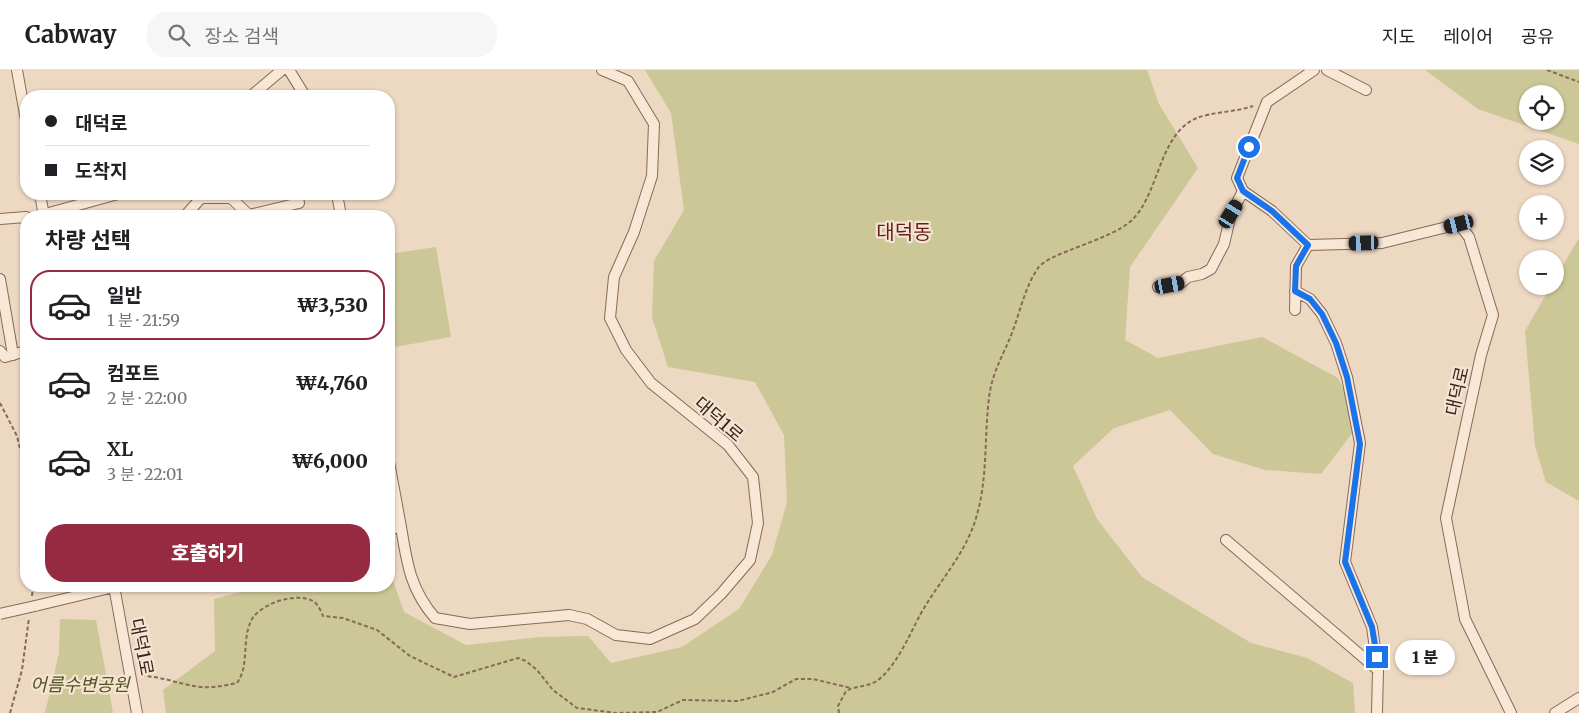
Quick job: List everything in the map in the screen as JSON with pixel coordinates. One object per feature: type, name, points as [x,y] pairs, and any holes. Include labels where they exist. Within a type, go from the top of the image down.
[{"type":"street","points":[[17,70],[21,90]]},
{"type":"street","points":[[258,90],[282,70]]},
{"type":"street","points":[[289,70],[301,90]]},
{"type":"street","name":"대덕1로","points":[[395,494],[407,569],[421,602],[435,618],[470,624],[569,615],[587,620],[616,634],[650,639],[695,619],[721,594],[750,560],[758,523],[753,477],[728,445],[651,383],[626,350],[610,318],[614,277],[634,232],[652,176],[654,124],[628,81],[602,70]]},
{"type":"street","points":[[1294,310],[1296,266],[1308,245],[1272,211],[1243,191],[1237,178],[1267,102],[1314,70]]},
{"type":"street","points":[[1327,70],[1366,90]]},
{"type":"street","points":[[1158,287],[1181,283],[1188,277],[1202,274],[1211,269],[1224,244],[1231,214],[1243,191]]},
{"type":"street","points":[[64,210],[98,200]]},
{"type":"street","points":[[233,200],[244,210]]},
{"type":"street","points":[[270,210],[299,203],[299,200]]},
{"type":"street","points":[[0,219],[20,217]]},
{"type":"street","name":"대덕로","points":[[1308,245],[1382,243],[1459,224],[1469,237],[1493,315],[1481,356],[1446,518],[1466,619],[1511,713]]},
{"type":"street","points":[[0,279],[13,355]]},
{"type":"street","points":[[1295,291],[1310,299],[1322,314],[1336,343],[1347,377],[1360,444],[1345,562],[1372,627],[1378,670],[1377,713]]},
{"type":"street","points":[[0,352],[5,356],[20,353]]},
{"type":"street","points":[[395,528],[401,527]]},
{"type":"street","points":[[1226,540],[1378,670]]},
{"type":"street","points":[[0,614],[32,608],[92,592]]},
{"type":"street","name":"대덕1로","points":[[115,592],[138,713]]},
{"type":"street","points":[[1554,713],[1579,698]]},
{"type":"path","points":[[1547,70],[1579,82]]},
{"type":"path","points":[[131,676],[153,676],[194,686],[212,688],[237,683],[243,675],[246,640],[252,619],[263,609],[284,600],[299,598],[317,604],[323,616],[342,618],[377,630],[410,656],[454,677],[518,658],[526,661],[553,690],[576,708],[616,713],[657,712],[683,700],[738,701],[761,696],[796,679],[812,679],[851,688],[875,683],[886,672],[932,593],[967,544],[977,516],[986,464],[989,398],[995,369],[1012,334],[1039,266],[1061,254],[1109,235],[1131,221],[1145,203],[1167,150],[1182,129],[1196,118],[1240,111],[1267,102]]},
{"type":"path","points":[[0,403],[17,436],[20,448]]},
{"type":"path","points":[[10,713],[22,670],[33,592]]},
{"type":"path","points":[[839,713],[838,706],[841,698],[851,688]]},
{"type":"green space","points":[[645,70],[1147,70],[1159,104],[1198,168],[1130,267],[1125,340],[1158,358],[1262,337],[1338,378],[1360,423],[1321,474],[1265,470],[1213,454],[1170,410],[1114,428],[1073,466],[1097,519],[1142,577],[1251,643],[1307,658],[1353,683],[1355,713],[166,713],[163,690],[215,651],[214,599],[241,592],[395,592],[395,586],[404,612],[466,645],[540,637],[588,636],[611,663],[682,647],[739,609],[772,555],[787,502],[784,435],[755,382],[668,367],[652,317],[654,261],[684,210],[671,113]]},
{"type":"green space","points":[[1425,70],[1579,70],[1579,144],[1539,130],[1564,130],[1564,85],[1519,85],[1519,123],[1478,109]]},
{"type":"green space","points":[[1579,238],[1579,501],[1546,482],[1535,446],[1525,331],[1546,295],[1564,295],[1564,264]]},
{"type":"green space","points":[[436,247],[451,337],[395,347],[395,253]]},
{"type":"green space","name":"어름수변공원","points":[[60,619],[96,620],[113,713],[45,713],[59,653]]},
{"type":"district","name":"대덕동","points":[[904,231]]},
{"type":"route","points":[[1249,147],[1237,178],[1243,191],[1272,211],[1308,245],[1296,266],[1295,291],[1310,299],[1322,314],[1336,343],[1347,377],[1360,444],[1345,562],[1354,589],[1372,627],[1377,657]]}]
